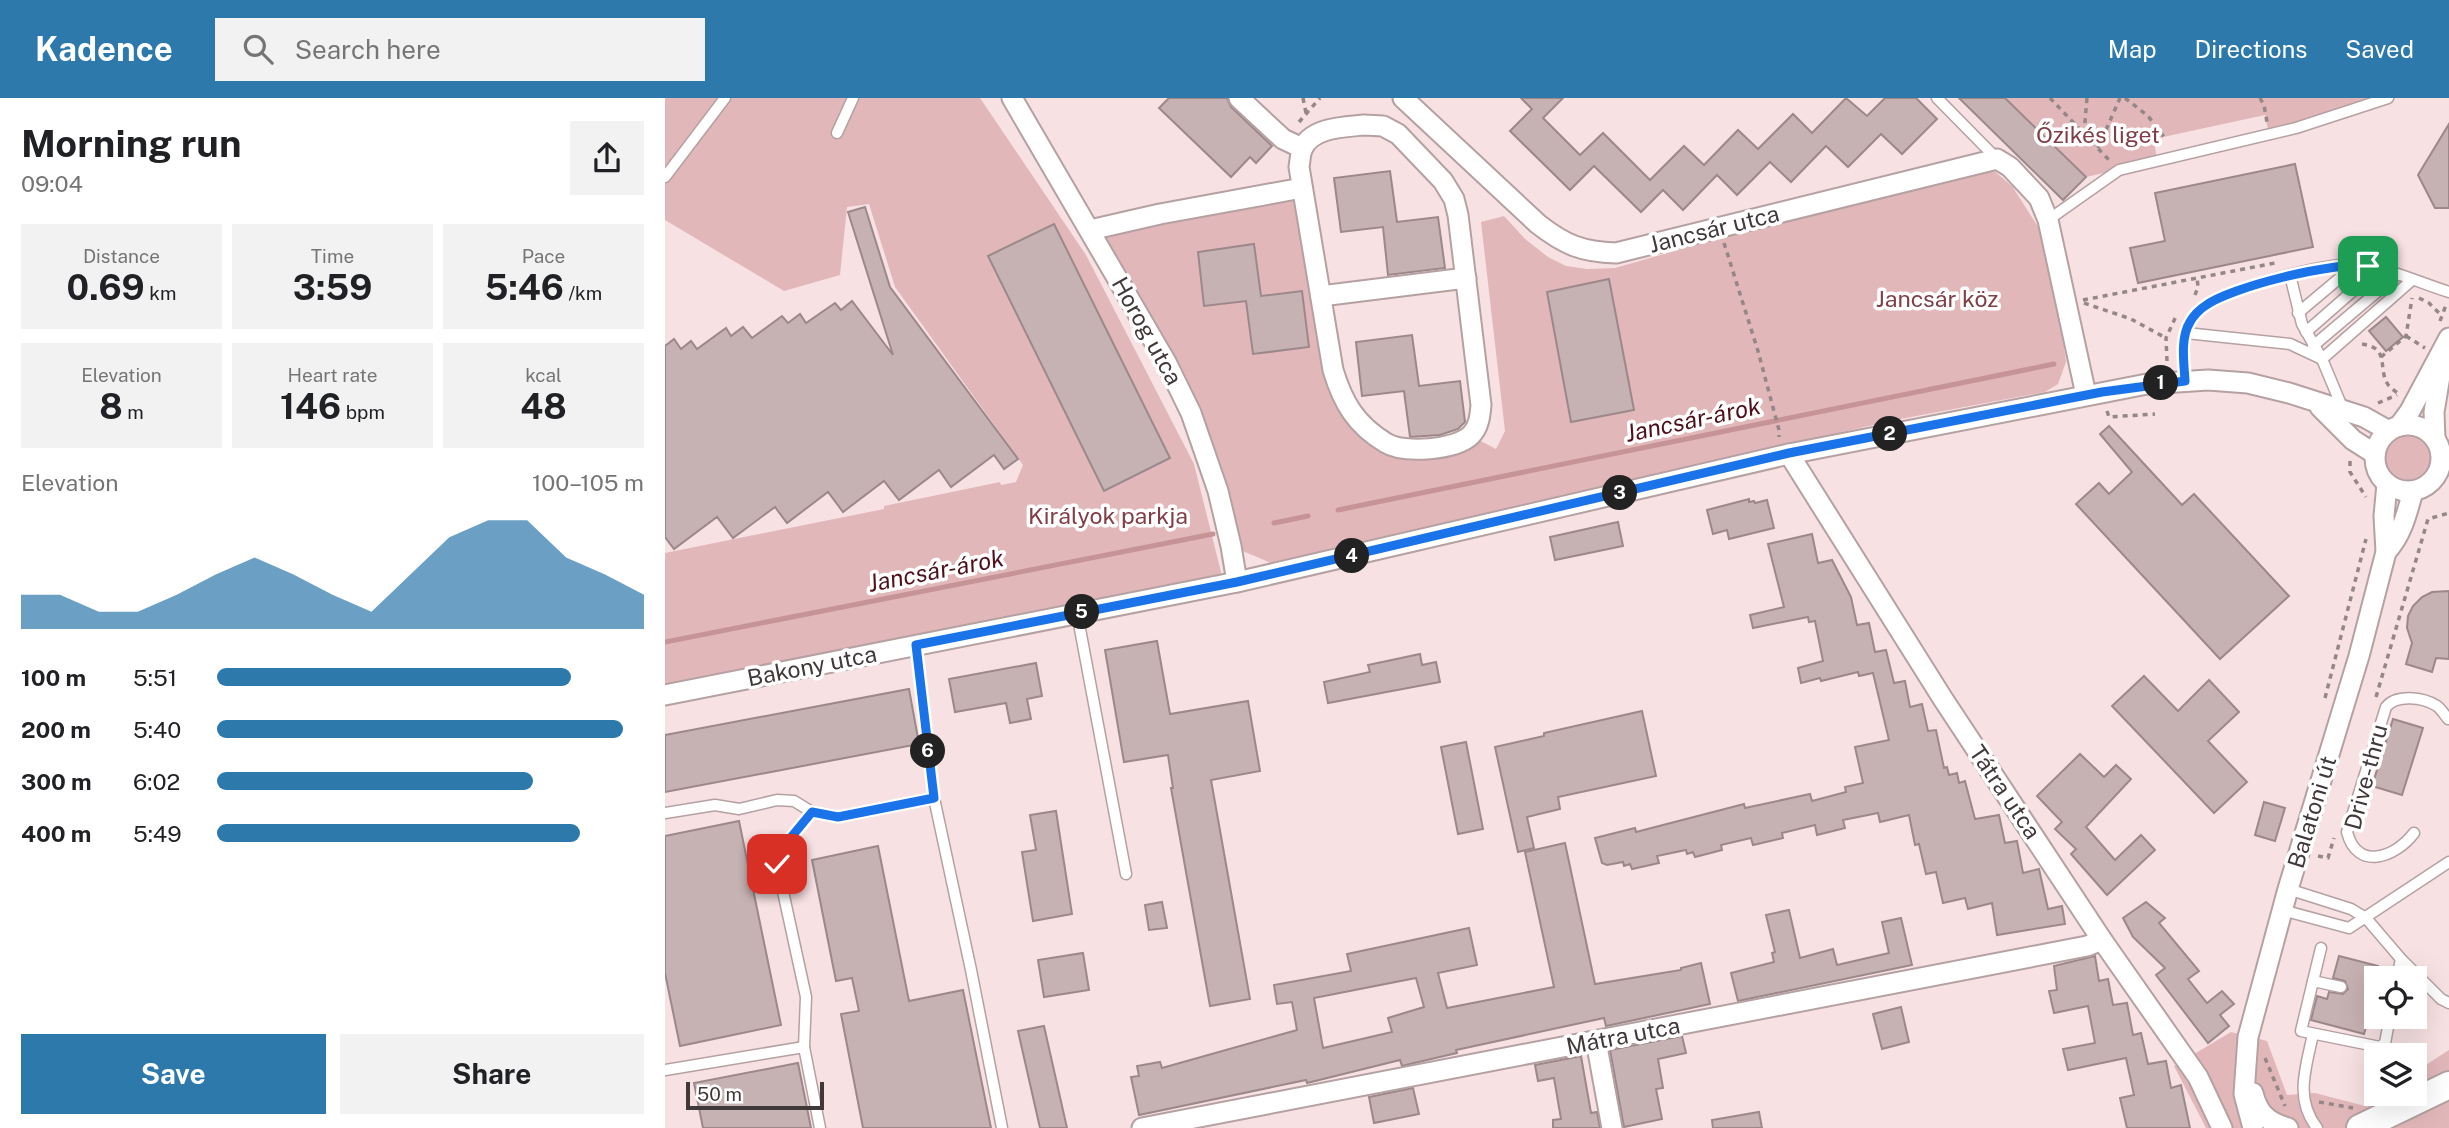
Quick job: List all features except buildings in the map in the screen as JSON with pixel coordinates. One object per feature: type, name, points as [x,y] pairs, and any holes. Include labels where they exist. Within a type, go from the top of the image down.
[{"type":"main road","points":[[2360,1128],[2449,1086]]},
{"type":"main road","points":[[2402,1128],[2449,1086]]},
{"type":"street","name":"Horog utca","points":[[1012,98],[1166,362],[1191,413],[1218,491],[1237,582]]},
{"type":"street","points":[[1240,98],[1283,139],[1302,148]]},
{"type":"street","name":"Jancsár utca","points":[[1403,98],[1538,224],[1558,239],[1595,253],[1616,254],[1997,159]]},
{"type":"street","points":[[1364,125],[1384,126],[1398,134],[1443,181],[1454,199],[1479,381],[1479,422],[1471,436],[1457,443],[1406,450],[1387,444],[1349,410],[1333,370],[1302,188],[1299,167],[1302,148],[1313,136],[1331,129],[1364,125]]},
{"type":"street","points":[[1997,159],[2010,167],[2039,198],[2048,220],[2086,395]]},
{"type":"street","points":[[1090,230],[1302,188]]},
{"type":"street","points":[[1321,296],[1466,278]]},
{"type":"street","points":[[2441,345],[2434,412],[2441,449],[2442,483],[2413,491],[2399,490],[2379,476],[2375,466],[2377,446],[2410,411],[2441,345]]},
{"type":"street","name":"Bakony utca","points":[[665,695],[1237,582],[1789,453],[2147,384],[2208,380],[2248,383],[2288,393],[2394,428]]},
{"type":"street","name":"Bakony utca","points":[[2315,403],[2353,440],[2375,454]]},
{"type":"street","points":[[2394,428],[2419,427],[2441,449]]},
{"type":"street","name":"Tátra utca","points":[[1789,453],[1943,699],[2102,940],[2198,1077],[2222,1128]]},
{"type":"street","name":"Balatoni út","points":[[2253,1128],[2244,1094],[2248,1037],[2288,888],[2355,669],[2386,552],[2384,516],[2387,484]]},
{"type":"street","name":"Balatoni út","points":[[2386,552],[2395,543],[2413,491]]},
{"type":"street","name":"Mátra utca","points":[[1142,1128],[2087,946],[2102,940]]},
{"type":"street","points":[[1596,1041],[1612,1128]]},
{"type":"street","name":"Balatoni út","points":[[2244,1072],[2261,1113],[2272,1123],[2288,1128]]},
{"type":"lane","points":[[665,177],[725,98]]},
{"type":"lane","points":[[837,133],[853,98]]},
{"type":"lane","points":[[1937,98],[1997,159]]},
{"type":"lane","points":[[2048,220],[2119,170],[2335,117],[2388,98]]},
{"type":"lane","points":[[2298,313],[2358,264]]},
{"type":"lane","points":[[2185,381],[2186,333],[2190,322],[2205,306],[2232,293],[2290,275],[2358,264],[2449,292]]},
{"type":"lane","points":[[2305,332],[2378,269]]},
{"type":"lane","points":[[2290,275],[2305,332],[2322,359],[2345,412]]},
{"type":"lane","points":[[2313,346],[2397,275]]},
{"type":"lane","points":[[2322,359],[2412,280]]},
{"type":"lane","points":[[2186,333],[2290,344],[2322,359]]},
{"type":"lane","points":[[1077,613],[1126,874]]},
{"type":"lane","points":[[916,645],[934,798],[1002,1128]]},
{"type":"lane","name":"Drive-thru","points":[[2414,833],[2406,844],[2388,855],[2378,857],[2356,850],[2349,842],[2347,832],[2386,708],[2391,700],[2401,697],[2434,704],[2448,719]]},
{"type":"lane","points":[[665,813],[715,805],[739,809],[777,800],[794,801],[812,812],[838,817],[934,798]]},
{"type":"lane","points":[[812,812],[783,847],[777,864],[806,997],[804,1046],[820,1128]]},
{"type":"lane","points":[[2282,911],[2349,928],[2449,862]]},
{"type":"lane","points":[[2288,888],[2351,909],[2366,918],[2401,959],[2441,999],[2449,1003]]},
{"type":"lane","points":[[2321,948],[2301,1031],[2380,1047],[2385,1043],[2388,1029]]},
{"type":"lane","points":[[2400,966],[2401,959]]},
{"type":"lane","points":[[2313,981],[2341,987]]},
{"type":"lane","points":[[2313,1034],[2303,1094],[2307,1114],[2317,1128]]},
{"type":"lane","points":[[665,1070],[804,1046]]},
{"type":"path","points":[[1303,98],[1306,114]]},
{"type":"path","points":[[1283,139],[1320,98]]},
{"type":"path","points":[[2050,98],[2119,170]]},
{"type":"path","points":[[2084,133],[2087,98]]},
{"type":"path","points":[[2098,149],[2120,98]]},
{"type":"path","points":[[2125,98],[2148,116],[2164,137]]},
{"type":"path","points":[[2260,98],[2264,105],[2269,134]]},
{"type":"path","points":[[1719,228],[1758,351],[1779,430]]},
{"type":"path","points":[[2166,338],[2131,320],[2079,301],[2287,261]]},
{"type":"path","points":[[2381,357],[2406,336],[2413,296]]},
{"type":"path","points":[[2406,336],[2441,345]]},
{"type":"path","points":[[2359,343],[2372,345],[2381,357],[2386,382],[2399,394]]},
{"type":"path","points":[[2422,541],[2428,519],[2449,513]]},
{"type":"path","points":[[2323,704],[2367,533]]},
{"type":"green space","name":"Királyok parkja","points":[[665,98],[980,98],[1086,255],[1194,464],[1226,592],[665,704],[665,553],[884,509],[884,506],[1000,482],[1001,485],[1016,482],[1023,465],[895,287],[869,204],[847,207],[840,275],[784,291],[665,220]]},
{"type":"green space","name":"Őzikés liget","points":[[2006,98],[2368,98],[2369,105],[2269,134],[2265,115],[2154,139],[2157,161],[2086,177]]},
{"type":"green space","name":"Jancsár köz","points":[[1993,170],[2012,186],[2042,233],[2066,362],[2058,384],[2045,392],[1895,420],[1271,563],[1231,546],[1191,413],[1090,230],[1302,188],[1340,391],[1387,444],[1471,436],[1496,449],[1505,431],[1481,222],[1504,216],[1525,239],[1548,257],[1566,266],[1587,269],[1615,268],[1720,238]]},
{"type":"green space","points":[[2407,434],[2424,441],[2431,458],[2424,475],[2407,482],[2390,475],[2383,458],[2390,441]]},
{"type":"green space","points":[[2231,1032],[2267,1041],[2287,1095],[2315,1093],[2364,1106],[2427,1106],[2427,1064],[2449,1050],[2449,1128],[2206,1128],[2174,1066]]},
{"type":"waterway","name":"Jancsár-árok","points":[[1338,510],[2054,364]]},
{"type":"waterway","name":"Jancsár-árok","points":[[1274,523],[1308,516]]},
{"type":"waterway","name":"Jancsár-árok","points":[[665,642],[1213,534]]},
{"type":"route","points":[[777,864],[783,847],[812,812],[838,817],[934,798],[916,645],[1237,582],[1789,453],[2102,392],[2185,381],[2186,333],[2190,322],[2205,306],[2232,293],[2290,275],[2346,265],[2368,266]]}]
